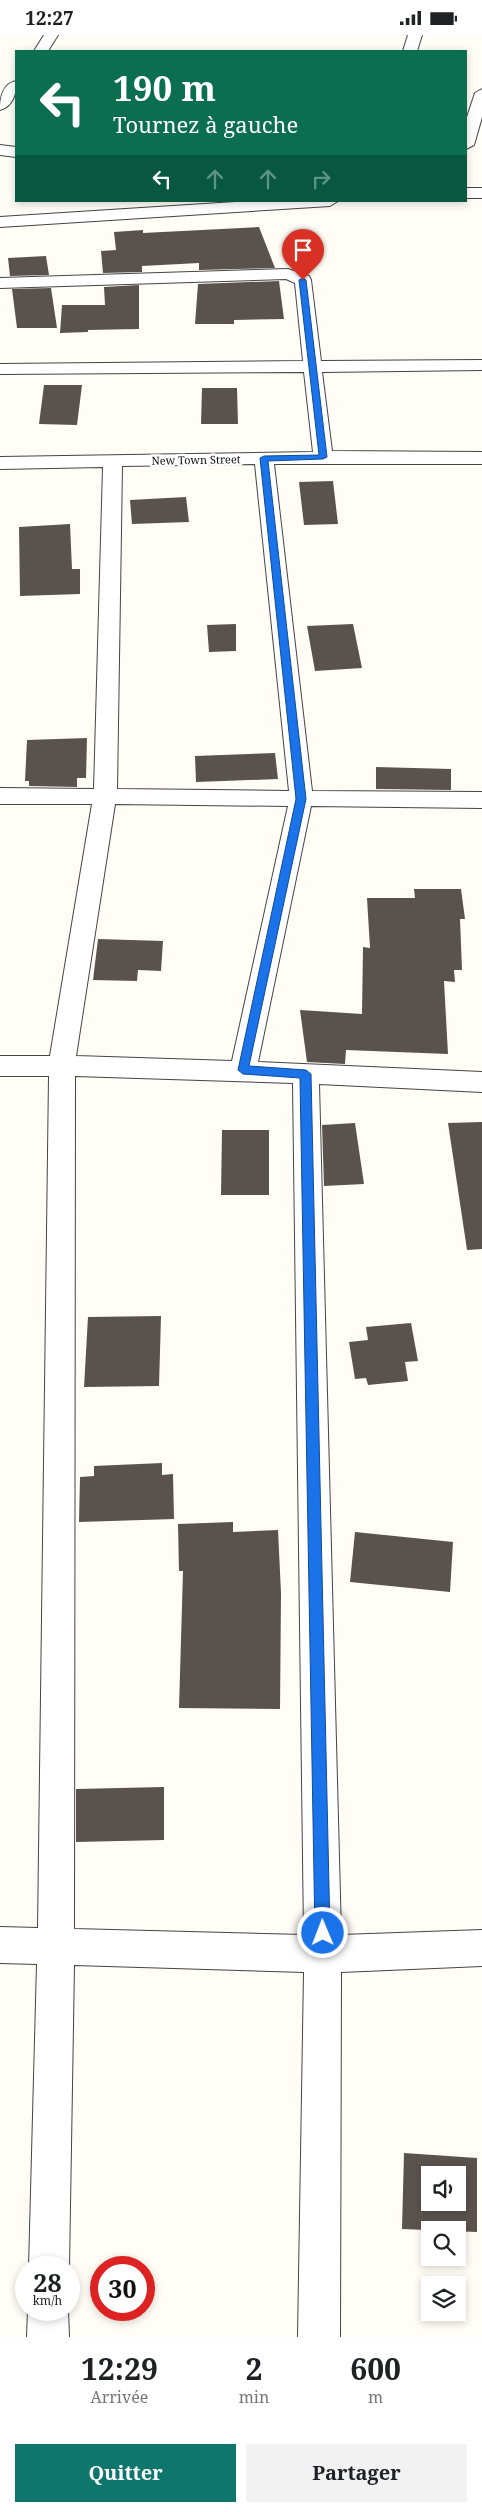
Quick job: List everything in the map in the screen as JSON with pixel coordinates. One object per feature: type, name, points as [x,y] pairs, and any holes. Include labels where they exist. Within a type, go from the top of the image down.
[{"type":"street","points":[[43,50],[51,35]]},
{"type":"street","points":[[410,50],[415,35]]},
{"type":"street","points":[[3,112],[15,87]]},
{"type":"street","points":[[467,142],[482,93]]},
{"type":"street","points":[[0,150],[15,151]]},
{"type":"street","points":[[467,193],[482,193]]},
{"type":"street","points":[[0,222],[314,202]]},
{"type":"street","points":[[0,283],[288,274],[303,280],[323,457]]},
{"type":"street","points":[[0,369],[482,365]]},
{"type":"street","name":"New Town Street","points":[[0,463],[323,457],[482,458]]},
{"type":"street","points":[[243,1070],[301,799],[264,458]]},
{"type":"street","points":[[49,2256],[56,1946],[62,1065],[104,798],[113,461]]},
{"type":"street","points":[[0,796],[481,803]]},
{"type":"street","points":[[0,1066],[62,1065],[243,1070],[482,1082]]},
{"type":"street","points":[[306,1074],[323,1953],[319,2337]]},
{"type":"street","points":[[0,1945],[323,1953],[482,1948]]},
{"type":"street","points":[[48,2321],[48,2337]]},
{"type":"building","points":[[259,227],[275,268],[199,270],[199,263],[142,266],[142,272],[103,273],[101,251],[116,250],[114,232],[143,230],[143,233]]},
{"type":"building","points":[[46,256],[49,275],[10,276],[8,258]]},
{"type":"building","points":[[279,281],[284,319],[234,320],[234,324],[195,324],[198,284]]},
{"type":"building","points":[[139,285],[139,329],[88,330],[88,332],[60,333],[62,305],[105,305],[104,287]]},
{"type":"building","points":[[51,288],[57,328],[17,328],[12,289]]},
{"type":"building","points":[[44,385],[82,385],[77,425],[39,424]]},
{"type":"building","points":[[202,388],[237,388],[238,424],[201,424]]},
{"type":"building","points":[[333,481],[338,524],[304,525],[299,482]]},
{"type":"building","points":[[186,497],[189,522],[132,524],[130,500]]},
{"type":"building","points":[[70,524],[72,569],[80,569],[80,594],[20,596],[19,527]]},
{"type":"building","points":[[236,624],[236,651],[209,652],[207,625]]},
{"type":"building","points":[[353,624],[362,668],[315,671],[307,626]]},
{"type":"building","points":[[87,738],[86,778],[77,778],[77,787],[29,786],[29,781],[25,781],[27,740]]},
{"type":"building","points":[[275,753],[278,779],[196,782],[195,756]]},
{"type":"building","points":[[376,767],[451,769],[451,790],[376,789]]},
{"type":"building","points":[[414,889],[461,889],[465,919],[460,919],[462,970],[454,970],[455,982],[444,981],[448,1054],[346,1050],[345,1064],[307,1062],[300,1010],[362,1014],[363,947],[370,948],[367,898],[415,898]]},
{"type":"building","points":[[98,939],[163,941],[161,971],[138,970],[137,981],[93,980]]},
{"type":"building","points":[[482,1122],[482,1249],[467,1250],[448,1123]]},
{"type":"building","points":[[355,1123],[364,1184],[324,1186],[322,1125]]},
{"type":"building","points":[[222,1130],[269,1130],[269,1195],[221,1195]]},
{"type":"building","points":[[161,1316],[159,1386],[84,1387],[88,1317]]},
{"type":"building","points":[[411,1323],[418,1361],[405,1362],[408,1381],[368,1385],[366,1378],[355,1379],[349,1342],[368,1340],[366,1327]]},
{"type":"building","points":[[162,1463],[162,1475],[173,1474],[174,1519],[79,1522],[80,1477],[94,1476],[94,1466]]},
{"type":"building","points":[[233,1522],[233,1532],[278,1530],[281,1593],[280,1709],[179,1708],[183,1571],[179,1571],[178,1524]]},
{"type":"building","points":[[355,1532],[453,1542],[450,1592],[350,1582]]},
{"type":"building","points":[[164,1787],[164,1840],[76,1842],[76,1789]]},
{"type":"building","points":[[404,2153],[477,2158],[477,2232],[466,2232],[466,2221],[421,2221],[421,2230],[402,2229]]},
{"type":"route","points":[[303,280],[323,457],[264,458],[301,799],[243,1070],[306,1074],[323,1933]]}]
